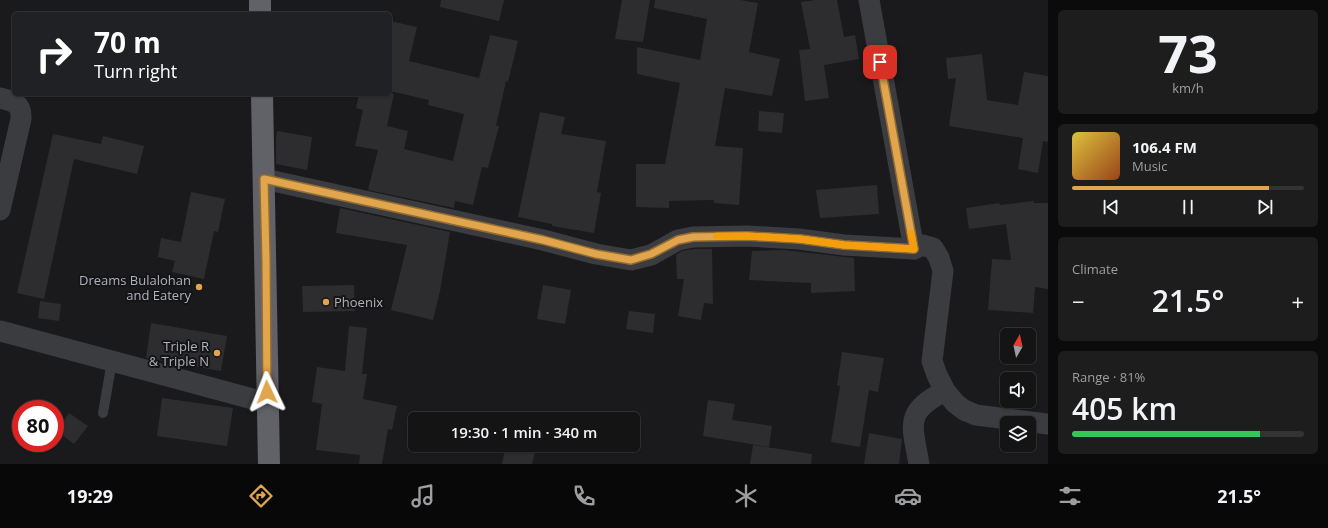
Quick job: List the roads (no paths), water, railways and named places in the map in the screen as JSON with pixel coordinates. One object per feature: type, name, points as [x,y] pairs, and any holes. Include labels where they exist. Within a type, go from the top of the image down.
[{"type":"highway","points":[[260,0],[260,12]]},
{"type":"highway","points":[[262,96],[269,464]]},
{"type":"street","points":[[869,0],[914,249]]},
{"type":"street","points":[[0,98],[14,102],[19,106],[21,119],[0,210]]},
{"type":"street","points":[[264,179],[543,240],[596,254],[631,260],[651,254],[678,240],[693,237],[747,236],[800,239],[844,245],[914,249],[922,245],[933,248],[939,258],[943,271],[932,360],[944,391],[964,410],[976,415],[1048,424]]},
{"type":"street","points":[[0,331],[268,403]]},
{"type":"street","points":[[918,464],[913,432],[915,415],[920,407],[929,399],[944,391]]},
{"type":"lane","points":[[103,413],[112,361]]},
{"type":"place","name":"Dreams Bulalohan and Eatery","points":[[199,287]]},
{"type":"place","name":"Phoenix","points":[[326,302]]},
{"type":"place","name":"Triple R & Triple N","points":[[217,353]]}]
